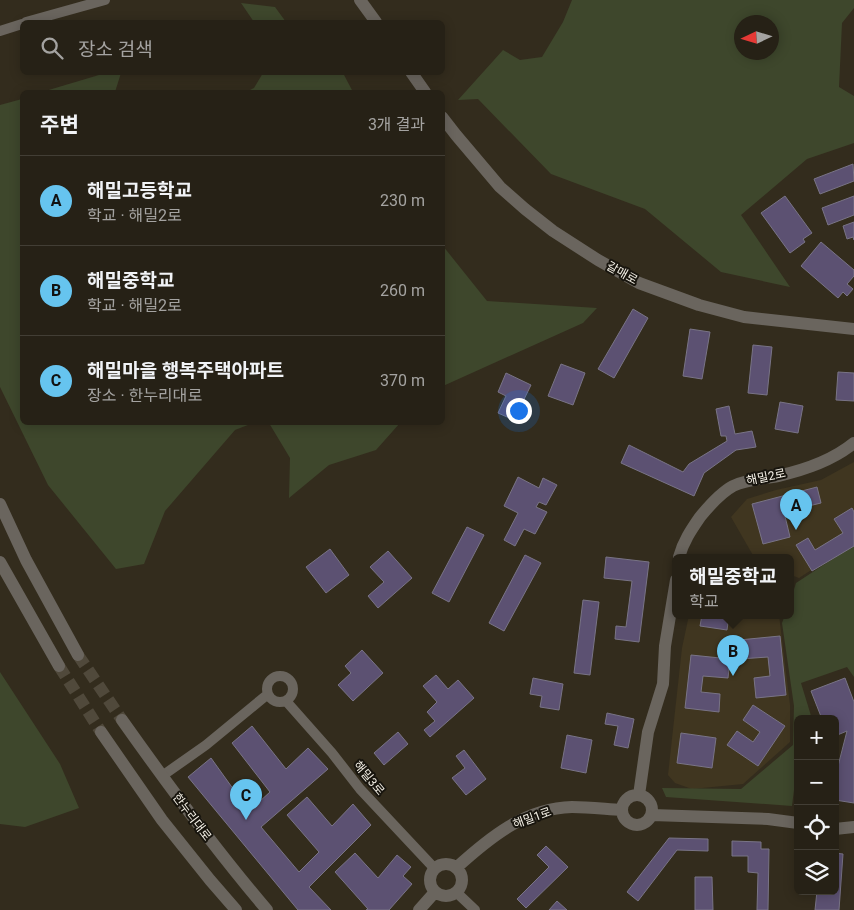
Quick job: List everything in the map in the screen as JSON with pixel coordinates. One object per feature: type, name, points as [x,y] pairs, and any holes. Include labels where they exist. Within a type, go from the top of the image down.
[{"type":"street","points":[[33,20],[105,0]]},
{"type":"street","points":[[360,0],[375,20]]},
{"type":"street","points":[[0,31],[20,25]]},
{"type":"street","points":[[413,75],[424,90]]},
{"type":"street","name":"갈매로","points":[[445,121],[500,187],[525,209],[558,234],[598,260],[639,283],[699,305],[744,317],[854,329]]},
{"type":"street","name":"해밀2로","points":[[680,554],[691,529],[724,492],[734,485],[778,476],[824,462],[844,452],[854,443]]},
{"type":"street","points":[[0,504],[26,560],[78,655]]},
{"type":"street","points":[[0,562],[59,666]]},
{"type":"street","points":[[639,795],[648,732],[663,684],[665,646],[672,604]]},
{"type":"street","points":[[279,676],[284,677],[290,682],[293,690],[286,700],[278,702],[270,698],[268,694],[267,686],[272,679],[279,676]]},
{"type":"street","points":[[162,776],[206,745],[268,694]]},
{"type":"street","name":"해밀3로","points":[[286,700],[360,789],[435,869]]},
{"type":"street","name":"한누리대로","points":[[122,720],[231,867],[268,910]]},
{"type":"street","name":"한누리대로","points":[[101,732],[162,820],[236,910]]},
{"type":"street","points":[[639,795],[646,797],[650,801],[652,815],[645,823],[636,825],[627,821],[622,810],[627,798],[639,795]]},
{"type":"street","name":"해밀1로","points":[[456,868],[492,837],[527,817],[546,811],[571,807],[622,810]]},
{"type":"street","points":[[652,815],[768,819],[794,822]]},
{"type":"street","points":[[839,829],[854,827]]},
{"type":"street","points":[[443,864],[456,868],[462,880],[456,892],[448,896],[435,892],[430,878],[435,869],[443,864]]},
{"type":"street","points":[[419,910],[435,892]]},
{"type":"street","points":[[456,892],[475,910]]},
{"type":"shaded area","points":[[854,462],[854,542],[799,578],[794,576],[794,554],[752,554],[731,517],[747,499],[776,490],[821,480]]},
{"type":"shaded area","points":[[688,619],[779,619],[790,705],[790,742],[743,784],[692,789],[675,783],[668,775],[682,648]]},
{"type":"green space","points":[[572,0],[854,0],[854,8],[842,23],[839,87],[854,96],[854,143],[807,159],[741,215],[790,287],[721,272],[645,209],[551,174],[478,99],[458,100],[503,50],[520,60],[542,57],[563,22]]},
{"type":"green space","points":[[241,3],[275,7],[285,20],[253,20]]},
{"type":"green space","points":[[99,75],[120,75],[116,90],[49,90]]},
{"type":"green space","points":[[262,75],[344,75],[352,90],[250,90],[254,88]]},
{"type":"green space","points":[[20,100],[20,425],[248,425],[235,430],[165,511],[144,564],[116,569],[48,485],[0,387],[0,105]]},
{"type":"green space","points":[[445,248],[487,301],[597,308],[583,323],[445,385]]},
{"type":"green space","points":[[270,425],[398,425],[376,450],[329,465],[289,498],[290,458]]},
{"type":"green space","points":[[854,545],[854,677],[847,667],[801,683],[811,715],[794,715],[794,790],[792,806],[666,797],[662,788],[741,789],[793,745],[794,706],[782,623],[784,619],[794,619],[794,589],[796,583]]},
{"type":"green space","points":[[0,672],[60,764],[79,808],[25,827],[0,824]]},
{"type":"building","points":[[853,164],[854,181],[820,194],[814,179]]},
{"type":"building","points":[[785,196],[812,233],[803,239],[805,242],[790,253],[761,213]]},
{"type":"building","points":[[854,196],[854,215],[828,225],[822,208]]},
{"type":"building","points":[[854,222],[854,240],[853,237],[847,239],[843,226]]},
{"type":"building","points":[[821,242],[854,270],[854,276],[847,284],[853,289],[847,296],[843,292],[838,298],[801,266]]},
{"type":"building","points":[[633,309],[648,318],[614,378],[598,369]]},
{"type":"building","points":[[690,329],[710,332],[702,379],[683,376]]},
{"type":"building","points":[[753,345],[772,347],[767,395],[748,393]]},
{"type":"building","points":[[561,364],[585,373],[573,405],[548,396]]},
{"type":"building","points":[[838,372],[854,373],[854,401],[836,400]]},
{"type":"building","points":[[506,373],[531,385],[514,420],[498,413],[506,396],[498,392]]},
{"type":"building","points":[[780,402],[803,406],[798,433],[775,429]]},
{"type":"building","points":[[729,406],[735,434],[752,431],[756,447],[736,450],[704,473],[694,496],[621,463],[629,445],[683,472],[689,464],[727,441],[726,436],[721,436],[716,409]]},
{"type":"building","points":[[518,477],[539,488],[543,478],[557,485],[546,505],[539,502],[536,507],[547,512],[535,534],[524,529],[515,546],[504,540],[518,513],[504,506]]},
{"type":"building","points":[[817,487],[821,503],[784,512],[790,537],[763,544],[752,504]]},
{"type":"building","points":[[852,508],[854,512],[854,546],[812,571],[796,545],[808,538],[815,550],[843,533],[834,519]]},
{"type":"building","points":[[467,527],[484,535],[449,602],[432,593]]},
{"type":"building","points":[[330,549],[349,575],[326,593],[306,567]]},
{"type":"building","points":[[388,551],[412,578],[378,608],[368,596],[384,582],[370,567]]},
{"type":"building","points":[[525,555],[541,563],[504,631],[489,623]]},
{"type":"building","points":[[606,557],[649,562],[639,642],[615,639],[616,626],[626,627],[632,581],[604,578]]},
{"type":"building","points":[[583,600],[599,602],[590,675],[574,673]]},
{"type":"building","points":[[701,619],[728,619],[727,630],[700,626]]},
{"type":"building","points":[[780,636],[786,695],[756,698],[754,678],[770,676],[768,657],[740,659],[739,640]]},
{"type":"building","points":[[362,650],[383,673],[353,701],[338,685],[351,673],[345,666]]},
{"type":"building","points":[[691,655],[730,659],[728,678],[703,676],[701,692],[720,694],[719,712],[685,708]]},
{"type":"building","points":[[436,675],[448,689],[458,680],[474,698],[430,737],[424,730],[435,721],[427,712],[437,702],[423,686]]},
{"type":"building","points":[[533,678],[563,684],[559,710],[540,707],[542,696],[530,694]]},
{"type":"building","points":[[845,678],[854,702],[854,803],[839,801],[839,762],[847,731],[839,734],[839,715],[820,715],[811,691]]},
{"type":"building","points":[[753,705],[785,726],[758,766],[727,745],[737,731],[753,742],[760,732],[743,720]]},
{"type":"building","points":[[607,713],[634,719],[628,748],[614,745],[618,726],[605,724]]},
{"type":"building","points":[[252,726],[286,769],[308,748],[328,769],[261,827],[299,872],[319,852],[287,815],[307,797],[332,826],[353,804],[371,825],[309,887],[331,910],[298,910],[188,777],[211,758],[249,811],[270,792],[232,743]]},
{"type":"building","points":[[398,732],[408,744],[384,765],[374,753]]},
{"type":"building","points":[[681,733],[716,738],[712,768],[677,763]]},
{"type":"building","points":[[567,735],[592,740],[586,773],[561,768]]},
{"type":"building","points":[[464,750],[486,779],[466,795],[452,778],[465,768],[456,756]]},
{"type":"building","points":[[669,838],[708,839],[708,851],[677,850],[638,901],[627,892]]},
{"type":"building","points":[[732,841],[761,842],[761,849],[769,849],[768,910],[757,910],[758,873],[748,872],[748,856],[732,856]]},
{"type":"building","points":[[546,846],[568,867],[526,908],[517,899],[549,867],[537,855]]},
{"type":"building","points":[[355,853],[378,878],[397,855],[411,867],[403,876],[412,884],[389,910],[366,910],[368,909],[335,872]]},
{"type":"building","points":[[839,854],[843,854],[839,910],[815,910],[817,895],[839,895]]},
{"type":"building","points":[[695,877],[712,877],[713,910],[695,910]]},
{"type":"building","points":[[557,901],[567,910],[549,910]]},
{"type":"tunnel","points":[[78,655],[122,720]]},
{"type":"tunnel","points":[[59,666],[101,732]]},
{"type":"place","name":"해밀고등학교","points":[[796,530]]},
{"type":"place","name":"해밀중학교","points":[[733,676]]},
{"type":"place","name":"해밀마을 행복주택아파트","points":[[246,820]]}]
